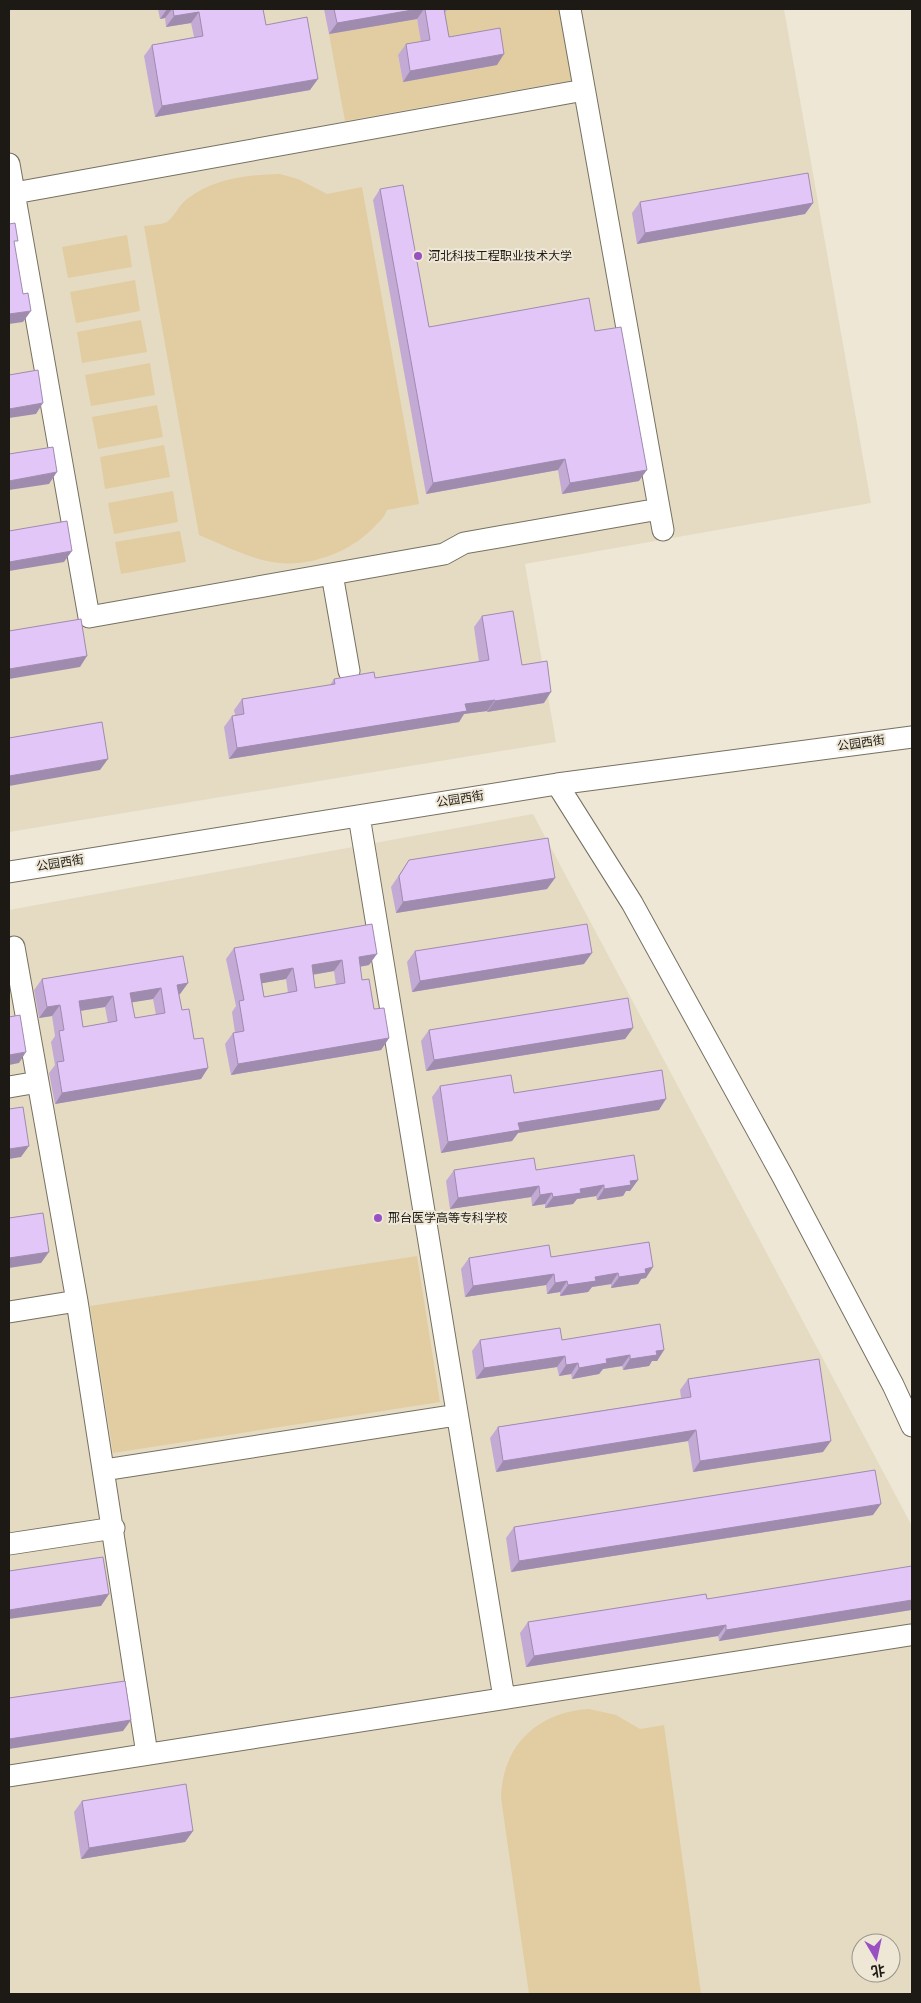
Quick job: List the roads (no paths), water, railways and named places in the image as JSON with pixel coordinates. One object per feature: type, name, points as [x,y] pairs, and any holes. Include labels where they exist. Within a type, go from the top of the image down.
[{"type":"street","points":[[570,9],[663,530]]},
{"type":"street","points":[[12,194],[584,90]]},
{"type":"street","points":[[9,164],[12,194],[89,617],[444,554],[464,543],[659,508]]},
{"type":"street","points":[[332,574],[349,670]]},
{"type":"street","name":"公园西街","points":[[9,872],[557,784],[912,737]]},
{"type":"street","points":[[557,784],[637,912],[792,1194],[893,1385],[912,1426]]},
{"type":"street","points":[[359,816],[504,1698]]},
{"type":"street","points":[[14,947],[77,1301],[114,1528],[147,1754]]},
{"type":"street","points":[[9,1087],[38,1082]]},
{"type":"street","points":[[9,1312],[77,1301]]},
{"type":"street","points":[[104,1470],[457,1414]]},
{"type":"street","points":[[9,1544],[114,1528]]},
{"type":"street","points":[[9,1776],[910,1635]]},
{"type":"place","name":"河北科技工程职业技术大学","points":[[418,256]]},
{"type":"place","name":"邢台医学高等专科学校","points":[[378,1218]]}]
